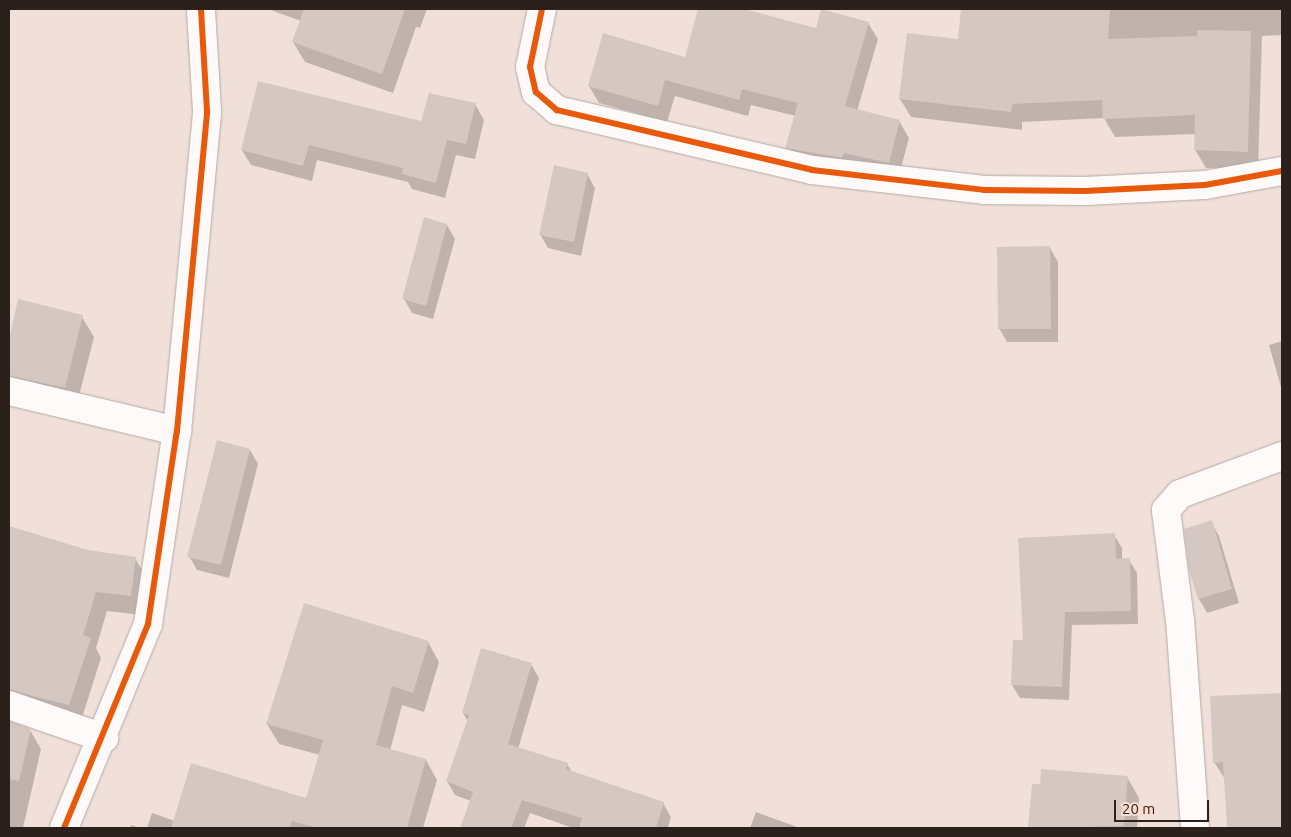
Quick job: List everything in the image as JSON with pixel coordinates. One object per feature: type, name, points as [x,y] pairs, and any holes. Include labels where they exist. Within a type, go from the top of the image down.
[{"type":"street","points":[[64,828],[104,738],[148,624],[177,431],[207,112],[201,9]]},
{"type":"street","points":[[542,9],[530,67],[536,92],[557,110],[812,170],[984,190],[1058,191],[1205,184],[1282,171]]},
{"type":"street","points":[[9,391],[177,431]]},
{"type":"street","points":[[1195,828],[1180,621],[1166,510],[1172,499],[1180,494],[1282,456]]},
{"type":"street","points":[[9,705],[104,738]]},
{"type":"building","points":[[304,9],[405,9],[382,74],[292,42]]},
{"type":"building","points":[[698,9],[744,9],[816,28],[821,9],[869,22],[845,106],[900,120],[889,163],[844,153],[842,158],[785,148],[798,103],[742,89],[739,100],[665,80],[658,106],[588,86],[603,33],[685,57]]},
{"type":"building","points":[[961,9],[1110,9],[1108,39],[1197,36],[1197,30],[1251,31],[1248,152],[1194,150],[1195,115],[1103,119],[1102,100],[1012,104],[1011,112],[899,99],[907,33],[958,39]]},
{"type":"building","points":[[258,81],[421,121],[429,93],[476,103],[466,144],[447,140],[436,183],[402,174],[403,168],[309,145],[303,166],[241,150]]},
{"type":"building","points":[[554,165],[588,173],[574,242],[539,235]]},
{"type":"building","points":[[424,217],[447,224],[426,306],[402,299]]},
{"type":"building","points":[[1050,246],[1051,329],[998,329],[997,247]]},
{"type":"building","points":[[18,299],[83,315],[65,388],[9,376],[9,340]]},
{"type":"building","points":[[217,440],[250,449],[221,565],[187,557]]},
{"type":"building","points":[[1212,520],[1232,589],[1198,599],[1189,570],[1184,529]]},
{"type":"building","points":[[9,526],[88,550],[136,557],[131,596],[96,592],[83,635],[91,638],[69,705],[9,690]]},
{"type":"building","points":[[1115,533],[1116,559],[1130,558],[1131,611],[1065,612],[1062,687],[1011,685],[1013,640],[1023,640],[1018,538]]},
{"type":"building","points":[[304,603],[429,641],[413,693],[392,686],[376,745],[426,759],[407,828],[317,828],[292,821],[290,828],[171,828],[191,763],[306,798],[323,740],[266,724]]},
{"type":"building","points":[[481,648],[532,663],[508,744],[568,763],[566,769],[664,802],[656,828],[579,828],[582,818],[522,800],[511,828],[460,828],[473,792],[446,781],[469,715],[462,713]]},
{"type":"building","points":[[1282,693],[1282,828],[1227,828],[1223,762],[1213,763],[1210,696]]},
{"type":"building","points":[[9,721],[31,729],[19,781],[9,779]]},
{"type":"building","points":[[1041,769],[1128,776],[1124,826],[1028,828],[1032,784],[1040,784]]},
{"type":"cycle path","points":[[64,828],[148,624],[177,431],[207,111],[201,9]]},
{"type":"cycle path","points":[[542,9],[530,67],[536,92],[557,110],[812,170],[984,190],[1085,191],[1205,185],[1282,171]]}]
